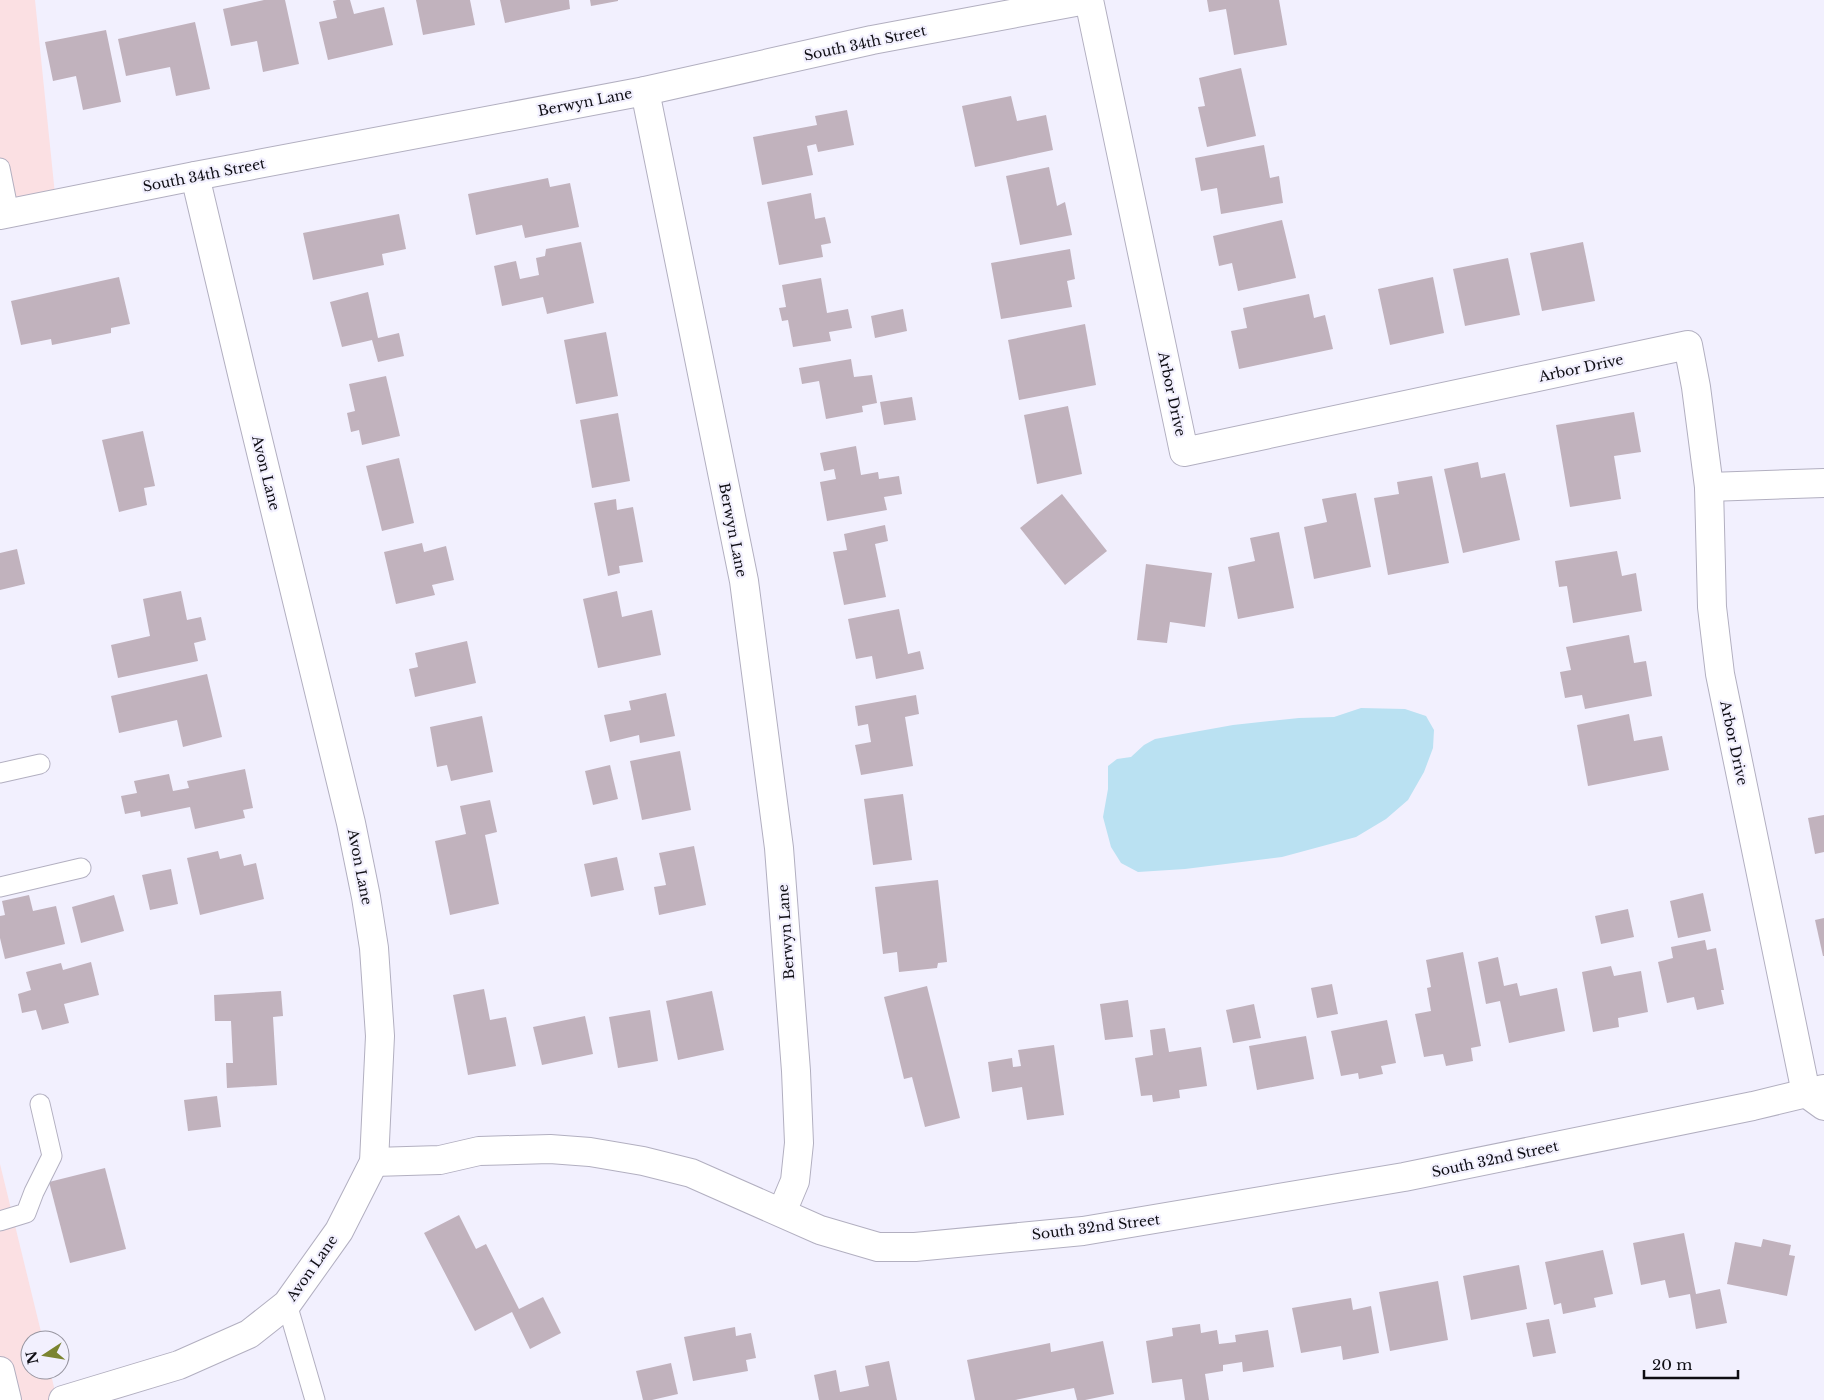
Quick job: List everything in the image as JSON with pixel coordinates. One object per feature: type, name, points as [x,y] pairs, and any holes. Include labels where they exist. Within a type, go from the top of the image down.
[{"type":"street","name":"South 34th Street","points":[[645,91],[872,40],[1088,0]]},
{"type":"street","name":"Arbor Drive","points":[[1088,0],[1184,452],[1688,345],[1696,387],[1709,487],[1712,607],[1720,674],[1818,1096]]},
{"type":"street","name":"Berwyn Lane","points":[[409,136],[645,91],[744,580],[779,848],[796,1071],[799,1143],[795,1181],[782,1212]]},
{"type":"street","name":"South 34th Street","points":[[4,214],[409,136]]},
{"type":"street","name":"Avon Lane","points":[[62,1400],[188,1361],[249,1334],[287,1304],[339,1231],[374,1162],[380,1036],[374,948],[366,896],[347,802],[239,365],[195,176]]},
{"type":"street","points":[[1709,487],[1824,483]]},
{"type":"street","name":"South 32nd Street","points":[[374,1162],[440,1160],[479,1151],[550,1148],[590,1152],[643,1161],[691,1173],[820,1230],[878,1247],[915,1247],[1083,1231],[1404,1177],[1753,1106],[1818,1096]]},
{"type":"street","points":[[0,1371],[7,1400]]},
{"type":"lane","points":[[0,168],[4,214]]},
{"type":"lane","points":[[0,773],[40,764]]},
{"type":"lane","points":[[0,887],[81,868]]},
{"type":"lane","points":[[0,1222],[26,1213],[52,1156],[40,1104]]},
{"type":"lane","points":[[287,1304],[315,1400]]},
{"type":"shaded area","points":[[0,0],[35,0],[56,204],[0,215]]},
{"type":"shaded area","points":[[0,1164],[41,1330],[20,1330],[20,1380],[52,1380],[57,1400],[0,1400]]},
{"type":"water","points":[[1361,708],[1405,709],[1426,716],[1434,730],[1433,748],[1424,772],[1408,800],[1386,819],[1356,837],[1282,857],[1185,869],[1138,872],[1121,863],[1111,847],[1103,817],[1108,789],[1108,766],[1117,759],[1131,757],[1144,745],[1155,739],[1233,725],[1299,718],[1334,717]]},
{"type":"building","points":[[264,0],[285,0],[299,64],[263,72],[257,41],[231,46],[223,9]]},
{"type":"building","points":[[350,0],[354,14],[384,7],[393,45],[328,60],[319,22],[337,18],[333,1]]},
{"type":"building","points":[[416,0],[470,0],[475,25],[423,35]]},
{"type":"building","points":[[500,0],[569,0],[570,9],[505,23]]},
{"type":"building","points":[[590,0],[618,0],[618,1],[591,6]]},
{"type":"building","points":[[1207,0],[1279,0],[1287,45],[1234,55],[1226,9],[1209,12]]},
{"type":"building","points":[[195,22],[210,89],[176,96],[170,67],[126,76],[118,39]]},
{"type":"building","points":[[106,30],[121,102],[83,110],[76,76],[53,81],[45,42]]},
{"type":"building","points":[[1241,68],[1256,136],[1207,147],[1198,107],[1205,106],[1199,78]]},
{"type":"building","points":[[1011,96],[1017,121],[1046,115],[1053,150],[975,167],[962,106]]},
{"type":"building","points":[[847,110],[854,145],[818,152],[816,144],[807,146],[813,175],[762,185],[753,137],[817,125],[815,116]]},
{"type":"building","points":[[1264,145],[1270,178],[1279,176],[1283,203],[1221,214],[1217,188],[1201,191],[1195,158]]},
{"type":"building","points":[[1049,167],[1057,206],[1065,202],[1072,235],[1020,245],[1006,176]]},
{"type":"building","points":[[548,178],[550,187],[570,183],[579,227],[525,238],[522,225],[476,235],[468,194]]},
{"type":"building","points":[[811,193],[815,219],[825,217],[831,243],[821,245],[823,257],[779,265],[767,202]]},
{"type":"building","points":[[399,214],[406,249],[382,254],[384,265],[313,280],[303,233]]},
{"type":"building","points":[[1282,220],[1296,278],[1238,291],[1232,263],[1219,266],[1213,236]]},
{"type":"building","points":[[581,242],[594,303],[547,314],[543,297],[502,306],[494,266],[516,261],[520,279],[539,275],[536,258],[545,256],[546,249]]},
{"type":"building","points":[[1583,242],[1595,301],[1542,311],[1530,253]]},
{"type":"building","points":[[1070,249],[1075,279],[1067,281],[1072,307],[1001,319],[991,263]]},
{"type":"building","points":[[1508,258],[1520,315],[1465,326],[1453,269]]},
{"type":"building","points":[[119,277],[130,324],[111,328],[111,333],[52,345],[51,339],[21,345],[11,301]]},
{"type":"building","points":[[1433,277],[1444,333],[1390,345],[1378,289]]},
{"type":"building","points":[[821,278],[827,313],[848,309],[852,328],[829,332],[831,341],[793,347],[788,320],[782,321],[779,308],[786,307],[782,285]]},
{"type":"building","points":[[368,292],[378,338],[399,333],[404,356],[378,362],[372,340],[342,347],[330,302]]},
{"type":"building","points":[[1309,294],[1314,318],[1325,315],[1333,349],[1239,369],[1231,331],[1247,328],[1243,308]]},
{"type":"building","points":[[903,309],[907,331],[875,338],[871,316]]},
{"type":"building","points":[[1085,324],[1096,385],[1019,400],[1008,340]]},
{"type":"building","points":[[606,332],[618,396],[576,404],[564,340]]},
{"type":"building","points":[[851,359],[854,377],[872,375],[877,403],[862,406],[863,412],[826,419],[819,381],[802,384],[799,368]]},
{"type":"building","points":[[386,376],[400,436],[362,445],[359,430],[351,432],[347,413],[355,411],[349,384]]},
{"type":"building","points":[[912,397],[916,420],[884,425],[880,402]]},
{"type":"building","points":[[1068,406],[1082,474],[1037,484],[1024,415]]},
{"type":"building","points":[[1634,412],[1641,452],[1614,456],[1621,499],[1570,507],[1556,425]]},
{"type":"building","points":[[618,413],[630,481],[592,488],[580,420]]},
{"type":"building","points":[[143,431],[155,486],[144,488],[147,505],[119,512],[102,440]]},
{"type":"building","points":[[856,446],[861,475],[878,472],[879,479],[899,476],[902,494],[884,497],[887,510],[827,521],[820,482],[836,479],[834,469],[824,471],[820,453]]},
{"type":"building","points":[[399,458],[414,523],[382,531],[366,466]]},
{"type":"building","points":[[1478,462],[1481,478],[1505,473],[1520,540],[1463,553],[1444,469]]},
{"type":"building","points":[[1432,476],[1449,563],[1388,575],[1374,498],[1399,494],[1397,482]]},
{"type":"building","points":[[1356,493],[1371,567],[1314,579],[1304,527],[1327,522],[1322,499]]},
{"type":"building","points":[[1062,494],[1107,551],[1065,585],[1020,528]]},
{"type":"building","points":[[616,499],[617,510],[633,507],[643,562],[619,566],[620,573],[608,576],[594,503]]},
{"type":"building","points":[[885,525],[888,541],[875,544],[886,597],[844,605],[833,552],[847,550],[844,534]]},
{"type":"building","points":[[1279,532],[1294,608],[1238,619],[1228,567],[1255,561],[1250,538]]},
{"type":"building","points":[[422,543],[424,552],[446,546],[454,580],[432,585],[435,595],[396,604],[384,552]]},
{"type":"building","points":[[17,549],[25,584],[0,590],[0,553]]},
{"type":"building","points":[[1617,551],[1622,576],[1636,573],[1642,611],[1573,623],[1567,586],[1559,587],[1555,561]]},
{"type":"building","points":[[1146,564],[1212,573],[1205,627],[1170,622],[1167,643],[1137,640]]},
{"type":"building","points":[[181,591],[187,620],[201,617],[206,640],[194,643],[198,661],[118,678],[111,645],[150,636],[143,599]]},
{"type":"building","points":[[617,591],[622,617],[652,610],[661,655],[598,668],[583,599]]},
{"type":"building","points":[[899,609],[908,654],[920,651],[924,669],[876,679],[872,656],[856,659],[848,619]]},
{"type":"building","points":[[1629,635],[1634,663],[1646,661],[1652,696],[1585,709],[1582,695],[1565,698],[1560,672],[1571,670],[1566,647]]},
{"type":"building","points":[[467,641],[476,683],[415,697],[409,669],[418,667],[415,653]]},
{"type":"building","points":[[207,674],[222,737],[183,747],[177,720],[119,733],[111,696]]},
{"type":"building","points":[[666,693],[675,736],[640,743],[639,735],[610,742],[604,715],[631,710],[629,701]]},
{"type":"building","points":[[916,695],[919,714],[905,717],[913,766],[861,775],[855,745],[871,742],[868,724],[858,726],[855,706]]},
{"type":"building","points":[[1629,714],[1634,741],[1662,736],[1669,770],[1588,786],[1577,725]]},
{"type":"building","points":[[482,716],[493,772],[451,781],[447,765],[437,767],[430,727]]},
{"type":"building","points":[[680,751],[691,810],[642,820],[630,761]]},
{"type":"building","points":[[610,765],[618,799],[593,805],[585,771]]},
{"type":"building","points":[[245,769],[253,808],[243,810],[245,818],[195,829],[190,807],[141,817],[140,811],[125,814],[121,796],[137,793],[134,781],[169,774],[173,791],[189,788],[187,781]]},
{"type":"building","points":[[903,794],[912,860],[873,865],[864,799]]},
{"type":"building","points":[[490,800],[497,832],[485,835],[499,904],[450,915],[435,841],[466,834],[460,806]]},
{"type":"building","points":[[1824,815],[1824,852],[1815,854],[1808,818]]},
{"type":"building","points":[[694,846],[706,905],[659,915],[654,887],[666,885],[659,853]]},
{"type":"building","points":[[218,851],[220,859],[241,854],[244,866],[256,863],[264,899],[200,915],[187,858]]},
{"type":"building","points":[[617,857],[624,890],[591,897],[584,864]]},
{"type":"building","points":[[171,869],[178,904],[150,910],[142,875]]},
{"type":"building","points":[[938,880],[947,962],[938,963],[937,968],[899,972],[897,952],[883,954],[875,887]]},
{"type":"building","points":[[1703,893],[1711,931],[1678,938],[1670,901]]},
{"type":"building","points":[[29,895],[33,911],[56,906],[65,944],[5,959],[0,938],[0,916],[5,915],[2,901]]},
{"type":"building","points":[[114,895],[124,931],[81,943],[72,907]]},
{"type":"building","points":[[1628,909],[1634,937],[1601,944],[1595,916]]},
{"type":"building","points":[[1824,918],[1824,956],[1823,956],[1815,920]]},
{"type":"building","points":[[1705,940],[1707,950],[1716,948],[1724,990],[1721,990],[1724,1004],[1697,1010],[1694,997],[1667,1003],[1658,962],[1673,958],[1671,947]]},
{"type":"building","points":[[1463,952],[1481,1046],[1471,1048],[1473,1061],[1446,1066],[1443,1054],[1424,1057],[1415,1014],[1431,1011],[1427,988],[1431,987],[1426,960]]},
{"type":"building","points":[[1498,957],[1504,986],[1517,983],[1520,996],[1557,988],[1565,1031],[1509,1043],[1500,1001],[1486,1004],[1478,962]]},
{"type":"building","points":[[91,962],[99,995],[64,1004],[69,1023],[42,1030],[36,1010],[22,1013],[18,994],[31,990],[26,972],[61,963],[63,970]]},
{"type":"building","points":[[1611,966],[1614,976],[1641,971],[1648,1012],[1618,1018],[1619,1027],[1593,1032],[1582,972]]},
{"type":"building","points":[[1332,984],[1338,1014],[1317,1018],[1311,988]]},
{"type":"building","points":[[927,986],[960,1118],[925,1127],[912,1077],[904,1079],[884,997]]},
{"type":"building","points":[[484,989],[490,1020],[506,1017],[516,1066],[468,1075],[453,995]]},
{"type":"building","points":[[281,991],[283,1016],[273,1017],[277,1085],[227,1088],[226,1063],[233,1063],[231,1021],[215,1021],[214,995]]},
{"type":"building","points":[[712,991],[724,1050],[678,1060],[666,1001]]},
{"type":"building","points":[[1128,1000],[1133,1037],[1105,1040],[1100,1004]]},
{"type":"building","points":[[1254,1004],[1261,1038],[1233,1043],[1226,1010]]},
{"type":"building","points":[[650,1010],[658,1061],[618,1068],[609,1017]]},
{"type":"building","points":[[585,1016],[593,1054],[542,1065],[533,1027]]},
{"type":"building","points":[[1387,1020],[1396,1063],[1381,1066],[1383,1074],[1359,1079],[1358,1073],[1341,1076],[1331,1031]]},
{"type":"building","points":[[1165,1028],[1169,1052],[1201,1047],[1207,1086],[1179,1090],[1180,1098],[1153,1102],[1152,1095],[1141,1096],[1135,1058],[1153,1055],[1150,1030]]},
{"type":"building","points":[[1306,1036],[1314,1079],[1257,1090],[1249,1046]]},
{"type":"building","points":[[1054,1045],[1064,1115],[1027,1120],[1022,1087],[992,1092],[988,1062],[1012,1058],[1013,1067],[1021,1066],[1018,1050]]},
{"type":"building","points":[[217,1096],[221,1127],[188,1131],[184,1100]]},
{"type":"building","points":[[105,1168],[126,1249],[70,1263],[49,1182]]},
{"type":"building","points":[[459,1215],[476,1249],[486,1244],[519,1309],[543,1297],[561,1333],[530,1349],[512,1312],[475,1331],[424,1233]]},
{"type":"building","points":[[1684,1233],[1696,1294],[1720,1289],[1727,1323],[1696,1329],[1690,1294],[1669,1298],[1665,1280],[1641,1285],[1633,1243]]},
{"type":"building","points":[[1763,1239],[1791,1245],[1789,1255],[1795,1256],[1787,1296],[1727,1284],[1735,1242],[1761,1247]]},
{"type":"building","points":[[1603,1250],[1613,1294],[1594,1298],[1596,1307],[1563,1314],[1561,1303],[1554,1305],[1545,1262]]},
{"type":"building","points":[[1519,1265],[1527,1309],[1471,1320],[1463,1276]]},
{"type":"building","points":[[1438,1281],[1448,1340],[1390,1351],[1379,1292]]},
{"type":"building","points":[[1351,1298],[1353,1310],[1371,1306],[1379,1353],[1343,1360],[1341,1346],[1301,1353],[1292,1308]]},
{"type":"building","points":[[1549,1319],[1556,1353],[1533,1357],[1526,1323]]},
{"type":"building","points":[[1200,1324],[1201,1333],[1217,1330],[1219,1344],[1236,1342],[1235,1335],[1268,1330],[1274,1367],[1243,1372],[1242,1362],[1223,1365],[1223,1371],[1205,1374],[1209,1400],[1185,1400],[1182,1379],[1152,1383],[1146,1341],[1173,1336],[1172,1328]]},
{"type":"building","points":[[735,1327],[736,1336],[751,1333],[756,1358],[746,1360],[748,1371],[693,1381],[684,1337]]},
{"type":"building","points":[[1103,1341],[1114,1394],[1077,1400],[1074,1388],[1015,1400],[975,1400],[967,1360],[1050,1343],[1051,1352]]},
{"type":"building","points":[[889,1361],[897,1400],[819,1400],[814,1375],[836,1370],[840,1392],[869,1386],[865,1366]]},
{"type":"building","points":[[671,1363],[678,1394],[652,1400],[643,1400],[636,1371]]}]
